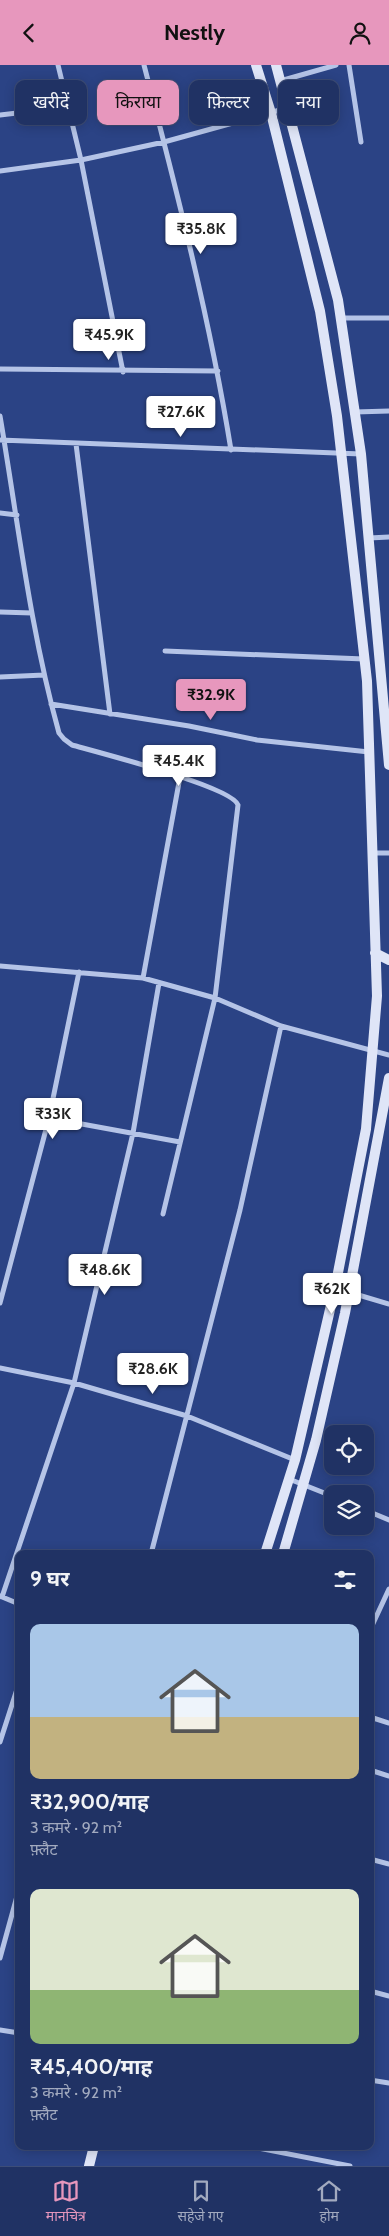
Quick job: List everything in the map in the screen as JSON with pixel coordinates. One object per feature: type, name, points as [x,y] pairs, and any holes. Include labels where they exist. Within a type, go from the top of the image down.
[{"type":"street","points":[[58,65],[62,80]]},
{"type":"street","points":[[144,65],[218,371],[231,450]]},
{"type":"street","points":[[256,65],[271,113],[320,311],[341,453],[364,659],[369,753],[376,995],[366,1129],[335,1288],[295,1460],[266,1550]]},
{"type":"street","points":[[276,65],[280,80]]},
{"type":"street","points":[[284,80],[336,65]]},
{"type":"street","points":[[349,65],[361,142]]},
{"type":"street","points":[[0,171],[81,160],[164,142],[278,111]]},
{"type":"street","points":[[0,115],[15,113]]},
{"type":"street","points":[[72,125],[123,371]]},
{"type":"street","points":[[292,125],[338,300],[361,454],[389,765]]},
{"type":"street","points":[[340,317],[389,318]]},
{"type":"street","points":[[0,369],[218,371]]},
{"type":"street","points":[[355,412],[389,411]]},
{"type":"street","points":[[0,416],[2,440],[17,515],[32,613],[44,675],[59,733],[72,745],[180,777],[228,794],[237,801],[238,805],[215,999],[162,1214]]},
{"type":"street","points":[[2,440],[361,454]]},
{"type":"street","points":[[76,444],[110,714]]},
{"type":"street","points":[[0,513],[17,515]]},
{"type":"street","points":[[368,538],[389,537]]},
{"type":"street","points":[[0,612],[32,613]]},
{"type":"street","points":[[165,651],[364,659]]},
{"type":"street","points":[[0,677],[44,675]]},
{"type":"street","points":[[51,704],[189,726],[257,741],[369,753]]},
{"type":"street","points":[[143,978],[180,777]]},
{"type":"street","points":[[372,853],[389,853]]},
{"type":"street","points":[[375,953],[389,960]]},
{"type":"street","points":[[0,966],[143,978],[215,999],[281,1026],[389,1055]]},
{"type":"street","points":[[0,1303],[49,1118],[79,972]]},
{"type":"street","points":[[17,1550],[74,1383],[133,1133],[159,983]]},
{"type":"street","points":[[152,1550],[240,1210],[281,1026]]},
{"type":"street","points":[[283,1550],[316,1441],[350,1291],[389,1077]]},
{"type":"street","points":[[49,1118],[180,1142]]},
{"type":"street","points":[[335,1288],[389,1304]]},
{"type":"street","points":[[0,1368],[74,1383],[187,1416],[295,1460]]},
{"type":"street","points":[[289,1479],[324,1493]]},
{"type":"street","points":[[374,1513],[389,1518]]},
{"type":"street","points":[[15,1556],[1,1597],[15,1602]]},
{"type":"street","points":[[374,1621],[389,1589]]},
{"type":"street","points":[[0,1742],[15,1695]]},
{"type":"street","points":[[374,1718],[389,1723]]},
{"type":"street","points":[[374,1771],[389,1776]]},
{"type":"street","points":[[374,1860],[389,1864]]},
{"type":"street","points":[[0,1958],[15,1904]]},
{"type":"street","points":[[374,1992],[389,1996]]},
{"type":"street","points":[[0,2030],[15,2032]]},
{"type":"street","points":[[374,2081],[389,2083]]},
{"type":"street","points":[[89,2166],[93,2150]]},
{"type":"street","points":[[268,2150],[350,2166]]}]
